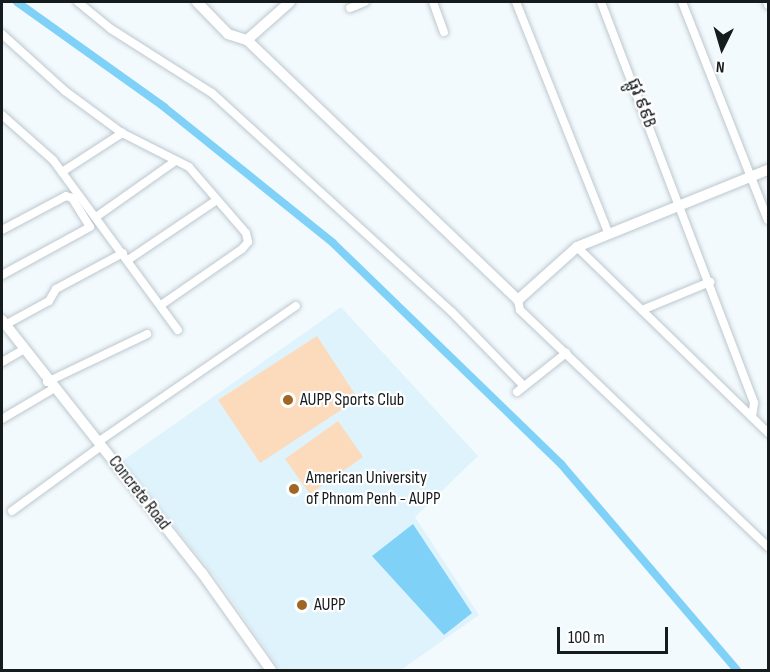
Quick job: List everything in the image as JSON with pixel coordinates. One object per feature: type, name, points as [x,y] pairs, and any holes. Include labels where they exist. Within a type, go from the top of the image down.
[{"type":"street","points":[[78,2],[111,29],[212,93],[452,312],[524,386]]},
{"type":"street","points":[[197,2],[228,34],[247,40],[518,300],[520,310],[768,547]]},
{"type":"street","points":[[247,40],[290,2]]},
{"type":"street","points":[[350,8],[365,2]]},
{"type":"street","points":[[433,2],[444,32]]},
{"type":"street","points":[[516,2],[608,232]]},
{"type":"street","name":"ផ្លូវ ៩៩B","points":[[601,2],[681,204],[754,402],[752,417]]},
{"type":"street","points":[[682,2],[768,220]]},
{"type":"street","points":[[2,34],[65,91],[122,132],[174,162],[189,167],[246,233],[248,242],[160,305]]},
{"type":"street","points":[[2,115],[62,172],[178,330]]},
{"type":"street","points":[[62,172],[122,132]]},
{"type":"street","points":[[96,217],[174,162]]},
{"type":"street","points":[[518,300],[577,247],[608,232],[768,170]]},
{"type":"street","points":[[2,230],[66,196],[72,198],[90,227],[2,275]]},
{"type":"street","points":[[3,323],[49,301],[56,289],[125,257],[217,200]]},
{"type":"street","points":[[577,247],[768,433]]},
{"type":"street","points":[[642,310],[710,282]]},
{"type":"street","points":[[12,511],[99,444],[296,306]]},
{"type":"street","name":"Concrete Road","points":[[3,323],[50,386],[202,573],[271,670]]},
{"type":"street","points":[[2,419],[50,386],[147,334]]},
{"type":"street","points":[[2,362],[23,350]]},
{"type":"street","points":[[516,392],[566,353]]},
{"type":"shaded area","name":"American University of Phnom Penh - AUPP","points":[[341,307],[478,456],[415,517],[479,615],[401,670],[280,670],[219,582],[122,461]]},
{"type":"shaded area","name":"AUPP Sports Club","points":[[317,336],[358,399],[260,463],[218,400]]},
{"type":"shaded area","points":[[338,421],[363,457],[310,494],[285,459]]},
{"type":"water","points":[[413,524],[472,613],[444,635],[372,556]]},
{"type":"waterway","points":[[17,2],[164,107],[333,243],[561,464],[737,670]]},
{"type":"place","name":"AUPP Sports Club","points":[[288,400]]},
{"type":"place","name":"American University of Phnom Penh - AUPP","points":[[294,489]]},
{"type":"place","name":"AUPP","points":[[302,605]]}]
